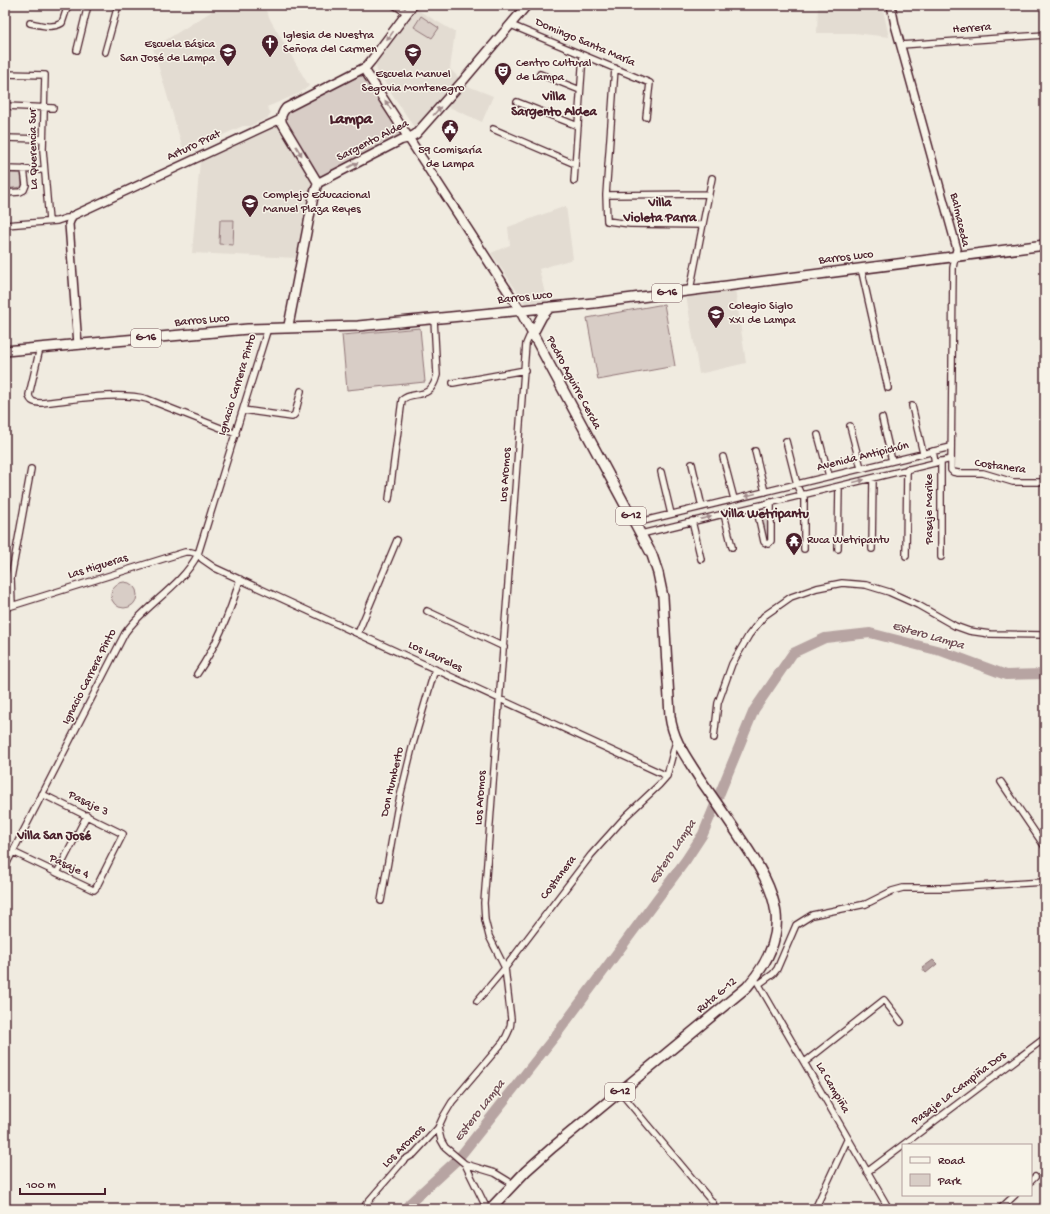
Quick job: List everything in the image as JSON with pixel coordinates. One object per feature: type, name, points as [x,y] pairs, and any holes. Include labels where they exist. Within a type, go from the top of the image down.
[{"type":"main road","name":"Arturo Prat","points":[[281,119],[286,108],[364,69],[371,62],[413,5]]},
{"type":"main road","name":"Sargento Aldea","points":[[318,183],[401,140],[409,138],[418,132],[527,5]]},
{"type":"main road","name":"Pedro Aguirre Cerda","points":[[364,69],[520,310],[652,555],[662,588],[670,716],[676,741]]},
{"type":"main road","points":[[281,119],[318,183],[314,194],[288,328]]},
{"type":"main road","name":"Barros Luco","points":[[5,351],[268,328],[358,326],[434,319],[690,290],[955,257],[1045,244]]},
{"type":"main road","points":[[533,333],[542,316],[550,307]]},
{"type":"main road","name":"Ruta G-12","points":[[488,1209],[553,1147],[743,990],[756,981],[770,952],[776,932],[776,917],[773,896],[768,881],[746,845],[685,758],[676,741]]},
{"type":"street","points":[[30,23],[50,27],[58,26],[62,23],[68,5]]},
{"type":"street","points":[[77,50],[88,5]]},
{"type":"street","points":[[105,52],[118,5]]},
{"type":"street","points":[[394,5],[407,13]]},
{"type":"street","name":"Balmaceda","points":[[892,5],[901,45],[956,249],[953,268],[952,471]]},
{"type":"street","name":"Domingo Santa María","points":[[511,24],[650,82],[646,117]]},
{"type":"street","name":"Herrera","points":[[901,45],[1045,35]]},
{"type":"street","points":[[574,181],[583,55]]},
{"type":"street","points":[[615,68],[606,195],[607,221],[630,224],[703,225]]},
{"type":"street","name":"La Querencia Sur","points":[[5,74],[45,75],[43,139],[44,170],[49,221]]},
{"type":"street","points":[[540,74],[580,90]]},
{"type":"street","points":[[517,102],[578,126]]},
{"type":"street","points":[[5,106],[54,108]]},
{"type":"street","name":"Arturo Prat","points":[[70,218],[281,119]]},
{"type":"street","points":[[493,130],[575,164]]},
{"type":"street","points":[[5,138],[43,139]]},
{"type":"street","points":[[5,169],[44,170]]},
{"type":"street","points":[[5,193],[20,192],[24,190],[26,185],[24,170]]},
{"type":"street","points":[[690,290],[712,178]]},
{"type":"street","points":[[606,195],[709,194]]},
{"type":"street","points":[[5,225],[70,218],[69,224],[78,344]]},
{"type":"street","points":[[861,268],[888,388]]},
{"type":"street","points":[[390,499],[402,400],[406,397],[428,391],[434,383],[437,375],[434,319]]},
{"type":"street","name":"Ignacio Carrera Pinto","points":[[5,867],[125,633],[136,619],[185,573],[198,554],[268,328]]},
{"type":"street","name":"Los Aromos","points":[[364,1209],[366,1204],[404,1160],[414,1154],[438,1128],[443,1116],[452,1102],[503,1042],[508,1034],[511,1019],[505,968],[489,936],[485,920],[484,903],[524,370],[527,342],[533,333]]},
{"type":"street","points":[[40,348],[29,395],[30,399],[33,401],[42,403],[99,397],[136,397],[147,399],[236,434]]},
{"type":"street","points":[[453,383],[524,370]]},
{"type":"street","points":[[243,410],[292,417],[296,414],[301,390]]},
{"type":"street","points":[[912,406],[923,453]]},
{"type":"street","points":[[882,418],[892,461]]},
{"type":"street","points":[[850,426],[861,468]]},
{"type":"street","points":[[818,435],[829,476]]},
{"type":"street","points":[[786,441],[798,491],[803,495],[804,549]]},
{"type":"street","name":"Avenida Antipichún","points":[[635,523],[951,446]]},
{"type":"street","points":[[755,451],[765,492]]},
{"type":"street","points":[[933,451],[938,462]]},
{"type":"street","points":[[723,458],[734,499]]},
{"type":"street","name":"Avenida Antipichún","points":[[641,534],[951,459]]},
{"type":"street","name":"Pasaje Marike","points":[[938,462],[942,557]]},
{"type":"street","points":[[692,464],[702,507]]},
{"type":"street","points":[[12,603],[11,578],[31,469]]},
{"type":"street","points":[[906,556],[908,470]]},
{"type":"street","name":"Costanera","points":[[952,471],[958,473],[987,474],[1013,482],[1045,482]]},
{"type":"street","points":[[661,472],[668,515],[668,527]]},
{"type":"street","points":[[872,549],[873,478]]},
{"type":"street","points":[[789,486],[793,491],[792,497]]},
{"type":"street","points":[[838,549],[839,486]]},
{"type":"street","points":[[756,506],[764,542],[768,544],[771,541],[771,502]]},
{"type":"street","points":[[724,514],[732,547]]},
{"type":"street","points":[[692,521],[701,558]]},
{"type":"street","points":[[359,631],[397,540]]},
{"type":"street","name":"Las Higueras","points":[[5,608],[12,603],[185,552],[198,554]]},
{"type":"street","name":"Los Laureles","points":[[198,554],[210,564],[240,579],[359,631],[435,669],[667,776]]},
{"type":"street","points":[[197,674],[207,659],[227,618],[240,579]]},
{"type":"street","points":[[714,738],[718,703],[732,664],[749,636],[764,616],[791,597],[817,588],[842,583],[866,585],[889,592],[918,605],[955,626],[970,631],[990,634],[1045,635]]},
{"type":"street","points":[[427,611],[504,647]]},
{"type":"street","name":"Don Humberto","points":[[381,901],[398,805],[435,669]]},
{"type":"street","points":[[667,776],[676,741]]},
{"type":"street","name":"Costanera","points":[[477,1001],[505,968],[591,855],[626,816],[667,776]]},
{"type":"street","points":[[1001,782],[1045,847]]},
{"type":"street","name":"Pasaje 3","points":[[42,794],[123,834],[94,890]]},
{"type":"street","points":[[57,873],[87,815]]},
{"type":"street","name":"Pasaje 4","points":[[13,852],[94,890]]},
{"type":"street","points":[[756,981],[773,974],[796,925],[812,915],[866,904],[892,891],[903,888],[946,888],[1045,882]]},
{"type":"street","name":"La Campiña","points":[[756,981],[805,1062],[889,1209]]},
{"type":"street","points":[[805,1062],[884,1000],[901,1022]]},
{"type":"street","name":"Pasaje La Campiña Dos","points":[[904,1144],[1045,1038]]},
{"type":"street","points":[[620,1092],[713,1203]]},
{"type":"street","points":[[438,1128],[443,1144],[465,1164],[488,1209]]},
{"type":"street","points":[[815,1209],[848,1138]]},
{"type":"street","name":"Pasaje La Campiña Dos","points":[[867,1172],[902,1146]]},
{"type":"street","points":[[465,1164],[495,1173],[513,1184]]},
{"type":"street","points":[[1000,1209],[1014,1196]]},
{"type":"shaded area","name":"Escuela Básica San José de Lampa","points":[[222,5],[263,5],[309,86],[300,93],[267,107],[271,113],[268,118],[250,126],[243,126],[184,152],[153,48]]},
{"type":"shaded area","points":[[818,5],[882,5],[889,37],[854,33],[817,33]]},
{"type":"shaded area","name":"Escuela Manuel Segovia Montenegro","points":[[416,9],[455,32],[450,69],[459,78],[414,127],[377,71],[376,64]]},
{"type":"shaded area","points":[[465,85],[493,96],[482,122],[447,106]]},
{"type":"shaded area","name":"Complejo Educacional Manuel Plaza Reyes","points":[[278,125],[312,183],[297,258],[192,253],[200,161]]},
{"type":"shaded area","points":[[566,206],[573,259],[539,269],[547,302],[525,303],[491,253],[510,245],[508,227]]},
{"type":"shaded area","name":"Colegio Siglo XXI de Lampa","points":[[735,289],[746,363],[699,374],[686,295]]},
{"type":"shaded area","points":[[933,960],[937,964],[926,973],[922,968]]},
{"type":"green space","points":[[421,16],[439,28],[432,38],[414,27]]},
{"type":"green space","points":[[359,76],[364,77],[401,132],[400,135],[396,139],[322,178],[317,178],[284,122],[284,116],[286,112]]},
{"type":"green space","points":[[5,173],[21,173],[22,187],[5,189]]},
{"type":"green space","points":[[220,220],[234,220],[233,245],[219,244]]},
{"type":"green space","points":[[664,304],[675,366],[598,380],[587,318]]},
{"type":"green space","points":[[420,328],[425,382],[347,390],[342,335]]},
{"type":"green space","points":[[769,506],[769,539],[766,541],[759,509]]},
{"type":"green space","points":[[124,582],[134,585],[137,595],[134,605],[124,608],[114,605],[111,595],[114,585]]},
{"type":"waterway","name":"Estero Lampa","points":[[405,1209],[458,1159],[556,1035],[686,860],[703,834],[754,710],[793,653],[825,638],[870,633],[944,652],[1006,675],[1045,674]]},
{"type":"place","name":"Iglesia de Nuestra Señora del Carmen","points":[[270,58]]},
{"type":"place","name":"Escuela Básica San José de Lampa","points":[[228,67]]},
{"type":"place","name":"Escuela Manuel Segovia Montenegro","points":[[413,67]]},
{"type":"place","name":"Centro Cultural de Lampa","points":[[503,86]]},
{"type":"place","name":"59 Comisaría de Lampa","points":[[450,143]]},
{"type":"place","name":"Complejo Educacional Manuel Plaza Reyes","points":[[250,218]]},
{"type":"place","name":"Colegio Siglo XXI de Lampa","points":[[716,329]]},
{"type":"place","name":"Ruca Wetripantu","points":[[794,556]]},
{"type":"district","name":"Villa Sargento Aldea","points":[[554,104]]},
{"type":"district","name":"Lampa","points":[[351,120]]},
{"type":"district","name":"Villa Violeta Parra","points":[[660,210]]},
{"type":"district","name":"Villa Wetripantu","points":[[765,514]]},
{"type":"district","name":"Villa San José","points":[[54,836]]}]
